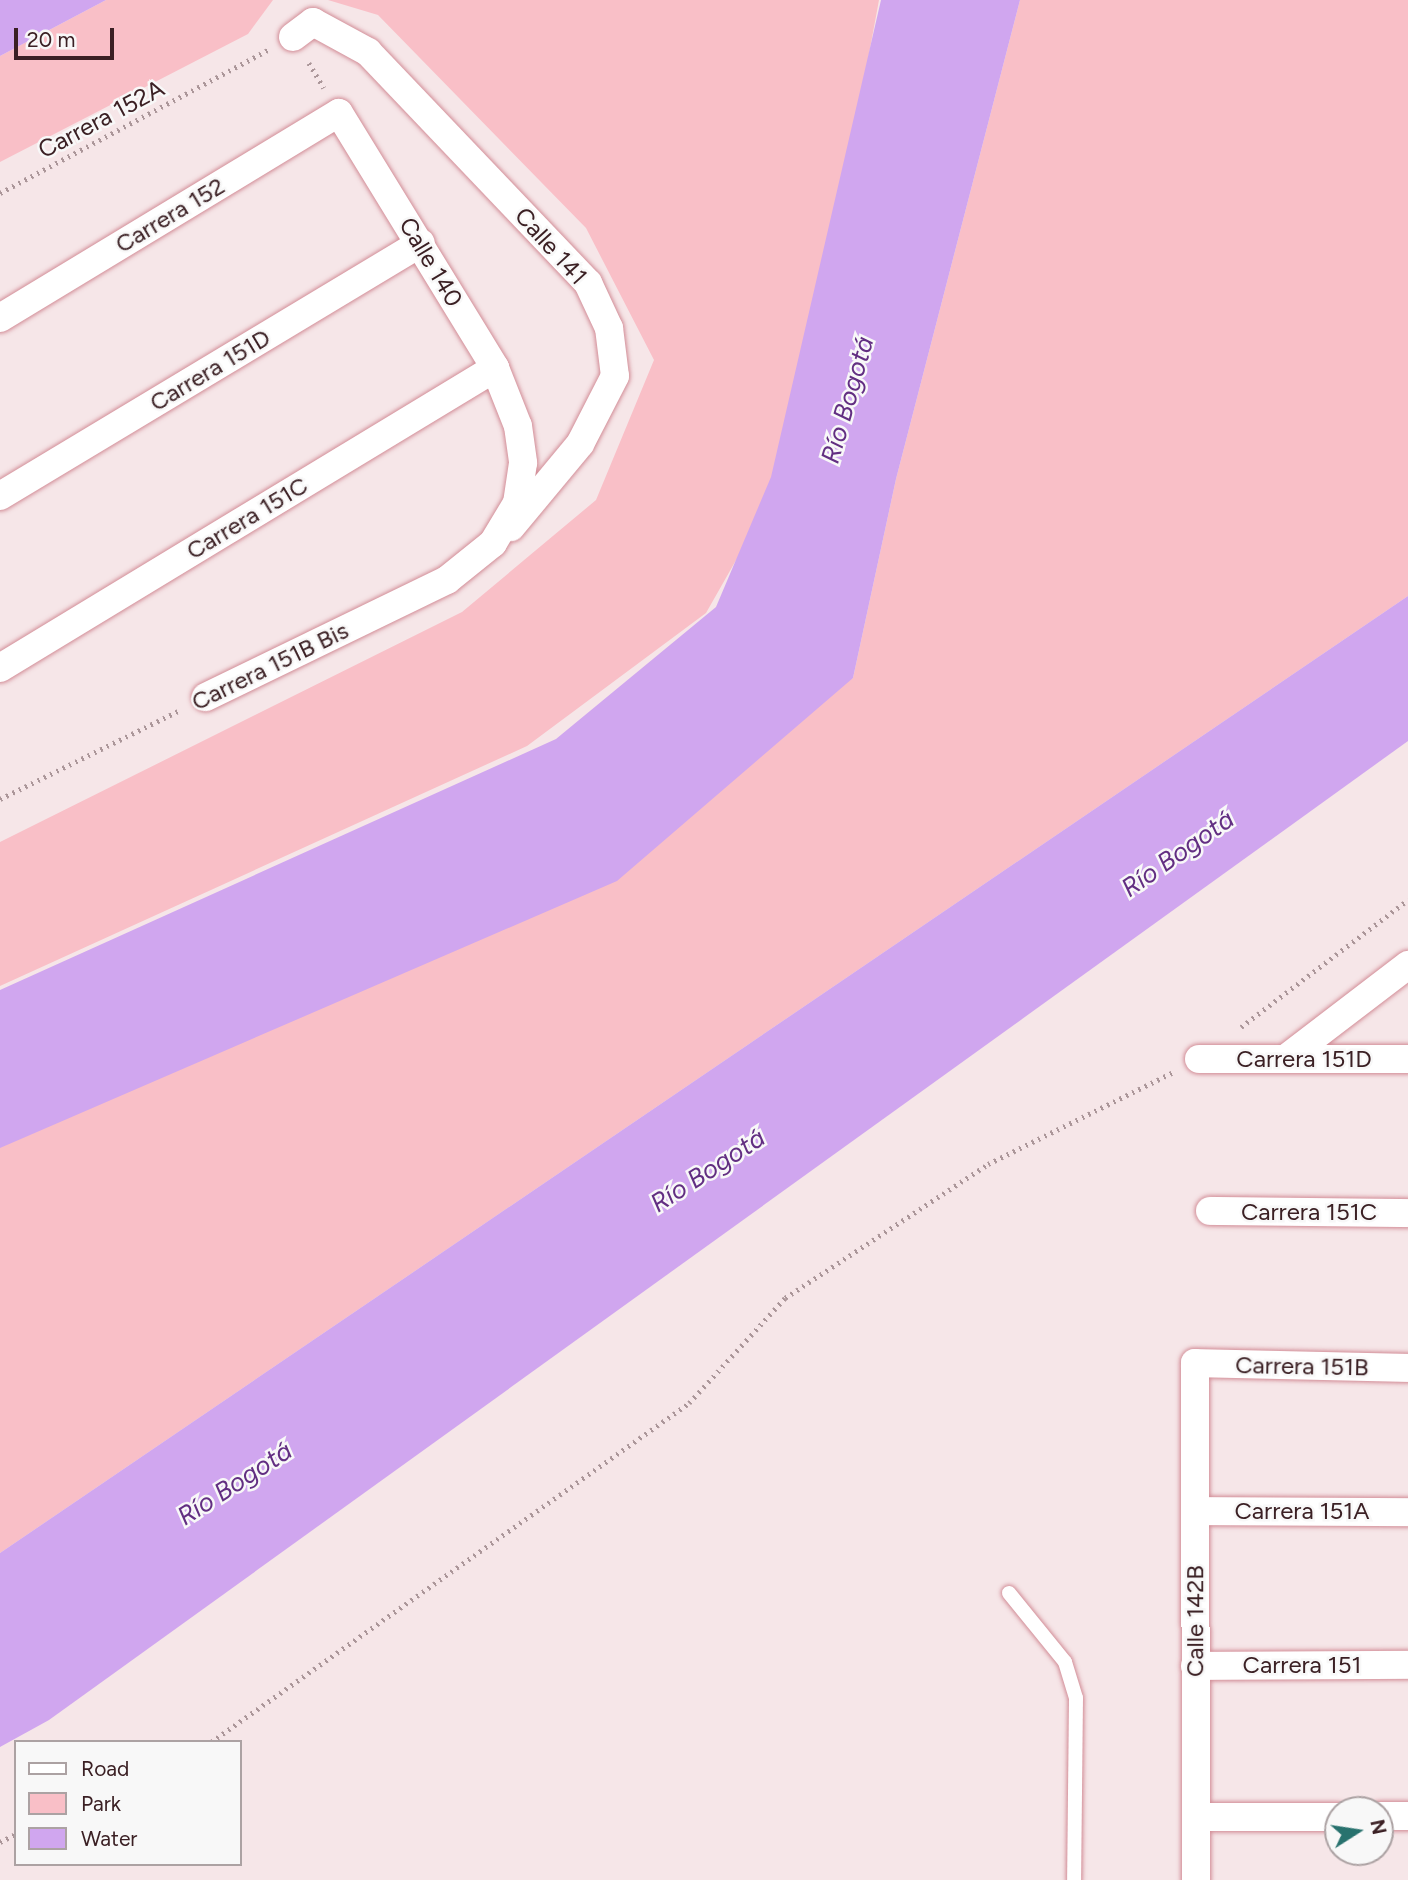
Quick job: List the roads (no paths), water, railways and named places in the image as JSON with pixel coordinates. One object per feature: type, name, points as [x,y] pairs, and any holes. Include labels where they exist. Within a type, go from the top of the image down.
[{"type":"street","name":"Calle 141","points":[[293,37],[300,26],[313,22],[368,52],[588,283],[609,328],[615,376],[580,444],[530,509],[493,543]]},
{"type":"street","name":"Calle 140","points":[[340,113],[495,368],[518,426],[523,463],[517,503]]},
{"type":"street","name":"Carrera 152","points":[[0,318],[340,113]]},
{"type":"street","name":"Carrera 151D","points":[[0,496],[421,243]]},
{"type":"street","name":"Carrera 151C","points":[[0,668],[495,368]]},
{"type":"street","name":"Carrera 151B Bis","points":[[206,697],[447,580],[493,543],[517,503]]},
{"type":"street","points":[[1285,1059],[1408,965]]},
{"type":"street","name":"Carrera 151D","points":[[1199,1059],[1408,1059]]},
{"type":"street","name":"Carrera 151C","points":[[1210,1211],[1408,1213]]},
{"type":"street","name":"Carrera 151B","points":[[1195,1363],[1408,1368]]},
{"type":"street","name":"Calle 142B","points":[[1195,1363],[1196,1880]]},
{"type":"street","name":"Carrera 151A","points":[[1195,1511],[1408,1512]]},
{"type":"street","name":"Carrera 151","points":[[1195,1666],[1408,1665]]},
{"type":"street","points":[[1196,1817],[1324,1816]]},
{"type":"lane","points":[[1009,1593],[1065,1662],[1076,1698],[1074,1880]]},
{"type":"water","points":[[0,0],[106,0],[0,56]]},
{"type":"water","name":"Río Bogotá","points":[[881,0],[1020,0],[896,479],[853,678],[617,881],[0,1148],[0,990],[556,739],[716,607],[771,477]]},
{"type":"water","name":"Río Bogotá","points":[[1408,596],[1408,741],[49,1720],[0,1747],[0,1553]]}]
